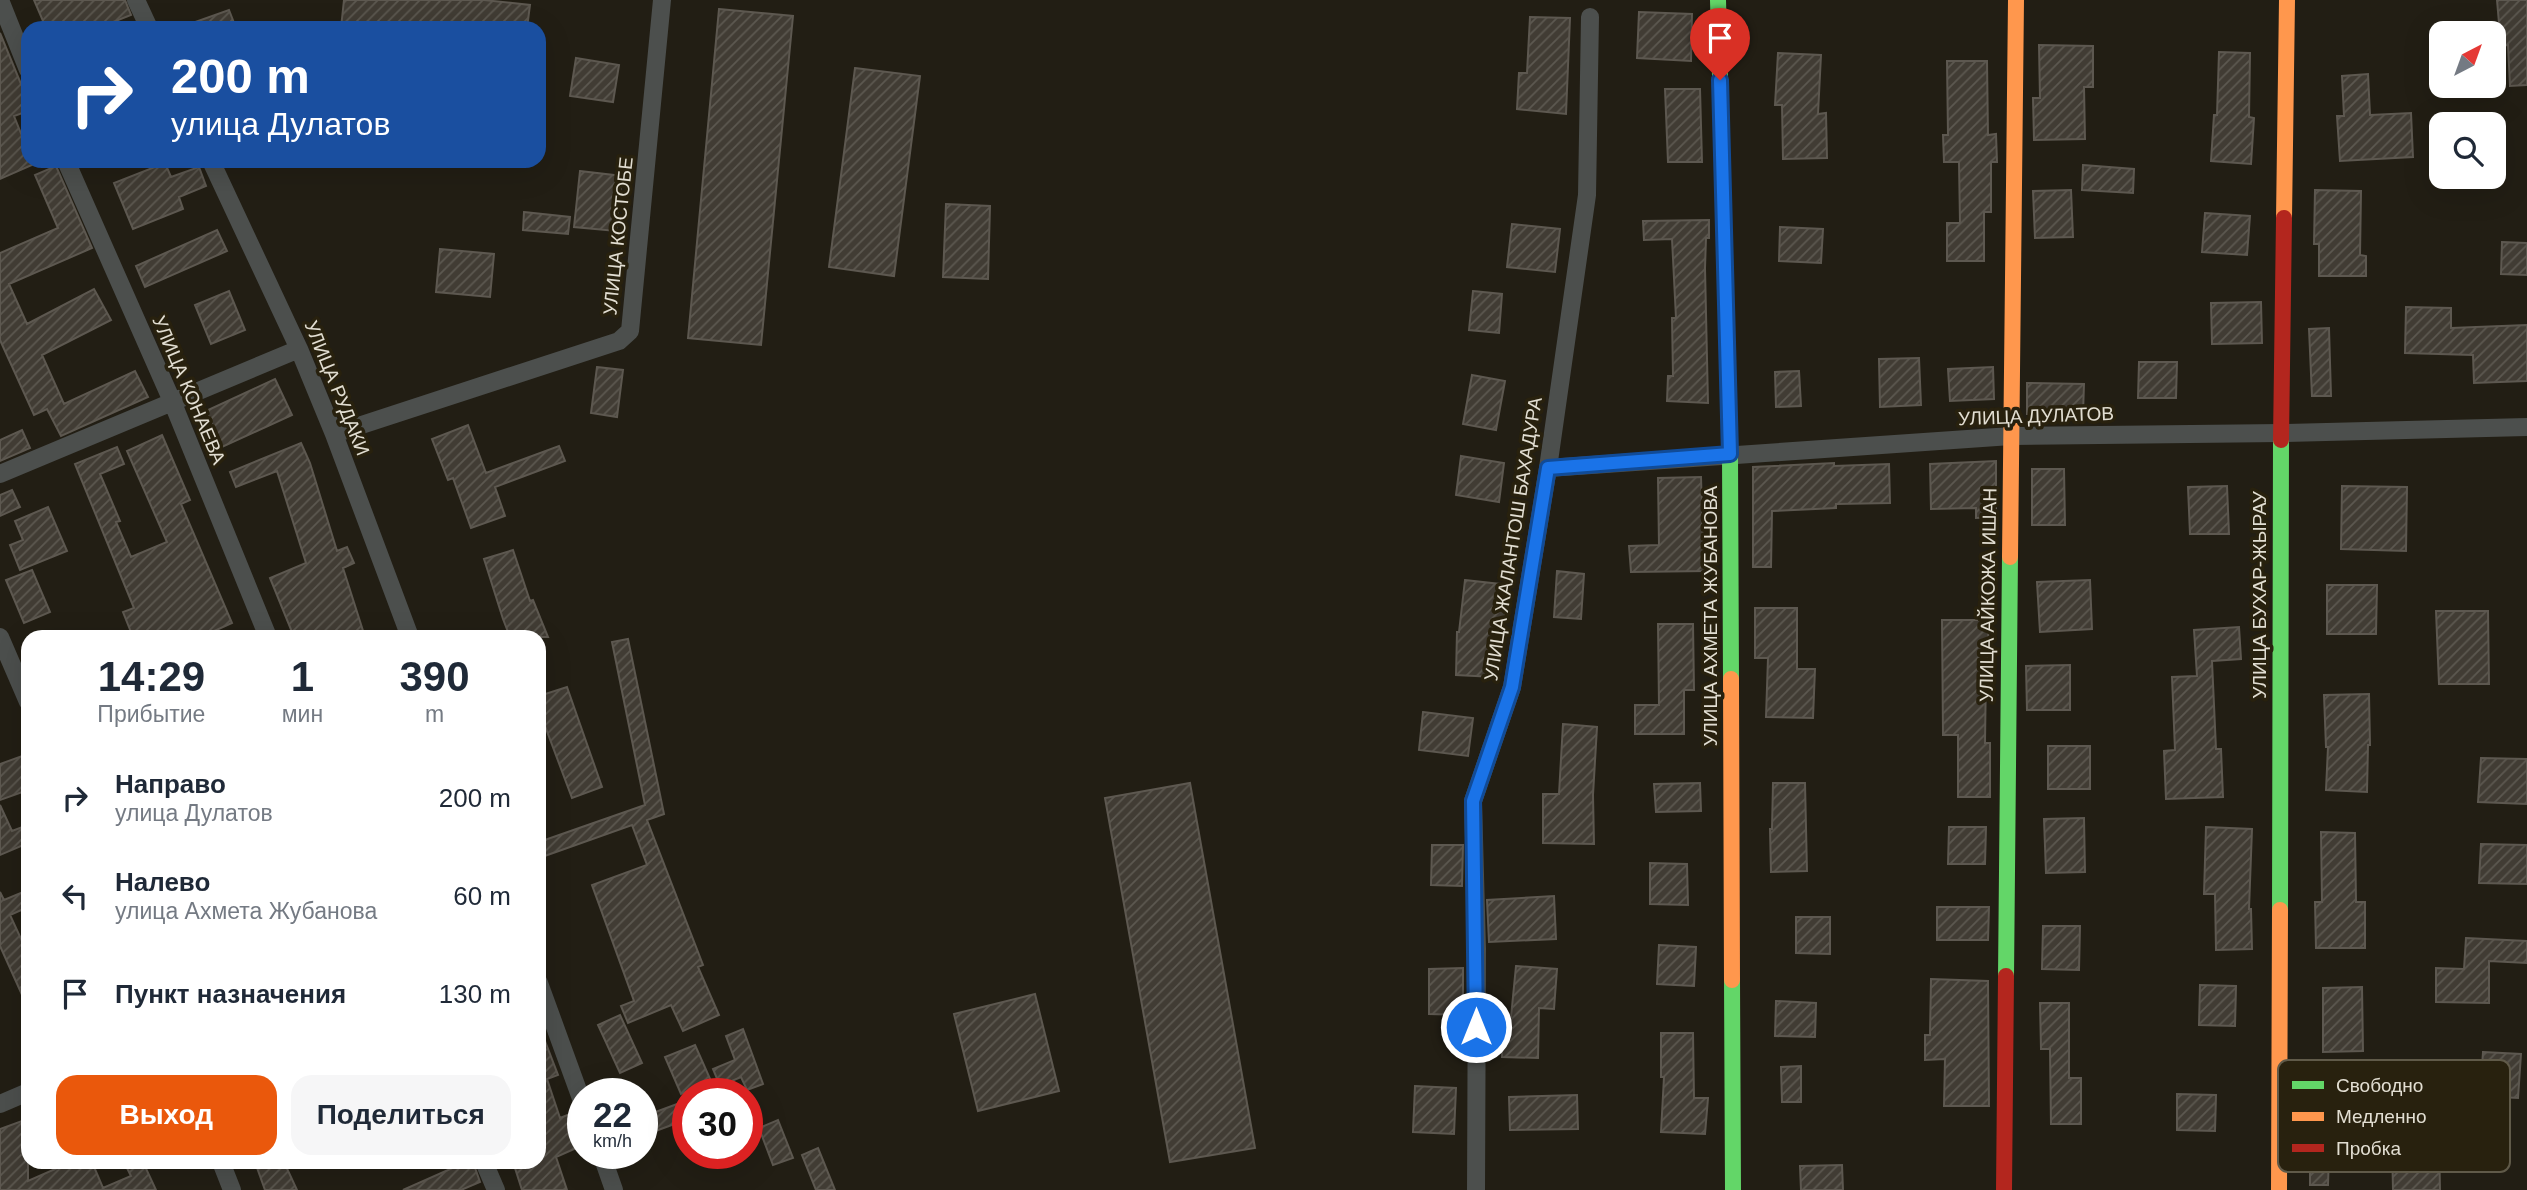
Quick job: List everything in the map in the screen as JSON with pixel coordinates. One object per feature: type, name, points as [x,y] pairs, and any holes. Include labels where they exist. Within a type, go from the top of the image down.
[{"type":"street","points":[[0,0],[21,52]]},
{"type":"street","points":[[136,0],[146,21]]},
{"type":"street","name":"УЛИЦА КОСТОБЕ","points":[[334,434],[619,341],[630,331],[662,0]]},
{"type":"street","name":"УЛИЦА АХМЕТА ЖУБАНОВА","points":[[1718,0],[1730,454],[1732,1190]]},
{"type":"street","name":"УЛИЦА АЙКОЖА ИШАН","points":[[2004,1190],[2016,0]]},
{"type":"street","name":"УЛИЦА БУХАР-ЖЫРАУ","points":[[2279,1060],[2281,433],[2287,0]]},
{"type":"street","name":"УЛИЦА ЖАЛАНТОШ БАХАДУРА","points":[[1476,1190],[1477,949],[1473,801],[1512,687],[1548,468],[1587,195],[1590,17]]},
{"type":"street","name":"УЛИЦА КОНАЕВА","points":[[69,168],[172,401],[265,630]]},
{"type":"street","name":"УЛИЦА РУДАКИ","points":[[214,168],[299,349],[407,630]]},
{"type":"street","points":[[0,474],[299,349]]},
{"type":"street","name":"УЛИЦА ДУЛАТОВ","points":[[1548,468],[2011,436],[2527,427]]},
{"type":"street","points":[[0,636],[21,686]]},
{"type":"street","points":[[546,1002],[574,1078]]},
{"type":"street","points":[[0,1104],[21,1095]]},
{"type":"street","points":[[224,1169],[232,1190]]},
{"type":"street","points":[[487,1169],[496,1190]]},
{"type":"street","points":[[607,1169],[614,1190]]},
{"type":"street","name":"УЛИЦА БУХАР-ЖЫРАУ","points":[[2279,1172],[2279,1190]]},
{"type":"building","points":[[34,0],[125,0],[131,15],[116,21],[43,21]]},
{"type":"building","points":[[344,0],[484,0],[530,5],[528,21],[342,21]]},
{"type":"building","points":[[2497,0],[2527,0],[2527,85],[2510,86],[2506,21],[2499,21]]},
{"type":"building","points":[[719,9],[793,16],[761,345],[688,338]]},
{"type":"building","points":[[229,10],[233,21],[198,21]]},
{"type":"building","points":[[1639,12],[1692,14],[1691,61],[1637,58]]},
{"type":"building","points":[[1530,17],[1570,18],[1566,114],[1517,109],[1519,73],[1527,73]]},
{"type":"building","points":[[0,33],[21,84],[21,114],[14,116],[21,134],[21,168],[25,168],[0,179]]},
{"type":"building","points":[[2039,45],[2093,46],[2093,87],[2084,87],[2085,139],[2034,140],[2033,98],[2040,98]]},
{"type":"building","points":[[2219,52],[2250,53],[2249,117],[2254,118],[2251,164],[2211,161],[2214,115],[2217,115]]},
{"type":"building","points":[[1778,53],[1821,55],[1818,114],[1826,113],[1827,158],[1783,159],[1782,105],[1775,105]]},
{"type":"building","points":[[576,58],[619,65],[613,102],[570,96]]},
{"type":"building","points":[[1947,61],[1987,61],[1988,135],[1996,134],[1997,162],[1991,162],[1991,212],[1984,212],[1984,261],[1947,261],[1947,223],[1960,223],[1959,162],[1944,162],[1943,135],[1948,135]]},
{"type":"building","points":[[855,68],[920,76],[894,276],[829,267]]},
{"type":"building","points":[[2368,74],[2370,115],[2411,113],[2413,157],[2340,161],[2337,116],[2344,116],[2342,76]]},
{"type":"building","points":[[1665,89],[1700,89],[1702,162],[1668,162]]},
{"type":"building","points":[[2083,165],[2134,169],[2133,193],[2082,190]]},
{"type":"building","points":[[57,168],[92,248],[9,284],[27,324],[94,289],[111,320],[42,355],[64,404],[135,371],[148,397],[61,436],[47,409],[34,415],[0,340],[0,253],[58,228],[35,175]]},
{"type":"building","points":[[152,168],[167,168],[171,177],[199,168],[206,186],[179,197],[183,209],[133,229],[114,183]]},
{"type":"building","points":[[580,171],[622,176],[616,231],[574,227]]},
{"type":"building","points":[[2071,190],[2073,237],[2035,238],[2033,191]]},
{"type":"building","points":[[2315,190],[2361,191],[2360,255],[2366,256],[2366,276],[2319,276],[2319,244],[2314,244]]},
{"type":"building","points":[[946,204],[990,206],[988,279],[943,277]]},
{"type":"building","points":[[524,212],[570,217],[568,234],[523,230]]},
{"type":"building","points":[[2205,213],[2250,216],[2247,255],[2202,252]]},
{"type":"building","points":[[1709,220],[1705,268],[1708,403],[1667,401],[1668,376],[1673,376],[1672,318],[1676,318],[1672,239],[1644,240],[1643,221]]},
{"type":"building","points":[[1512,224],[1560,229],[1555,272],[1507,267]]},
{"type":"building","points":[[1780,227],[1823,229],[1821,263],[1779,261]]},
{"type":"building","points":[[217,230],[227,251],[145,287],[136,266]]},
{"type":"building","points":[[2502,242],[2527,243],[2527,275],[2501,274]]},
{"type":"building","points":[[440,249],[494,254],[490,297],[436,292]]},
{"type":"building","points":[[229,291],[245,330],[211,344],[195,305]]},
{"type":"building","points":[[1473,291],[1502,294],[1499,333],[1469,330]]},
{"type":"building","points":[[2261,302],[2262,343],[2212,344],[2211,303]]},
{"type":"building","points":[[2406,307],[2451,308],[2451,328],[2527,325],[2527,381],[2474,383],[2473,355],[2405,353]]},
{"type":"building","points":[[2329,328],[2331,396],[2312,396],[2309,329]]},
{"type":"building","points":[[1919,358],[1921,405],[1880,407],[1879,359]]},
{"type":"building","points":[[2139,362],[2177,362],[2176,398],[2138,398]]},
{"type":"building","points":[[597,367],[623,370],[617,417],[591,413]]},
{"type":"building","points":[[1993,367],[1994,399],[1950,401],[1948,369]]},
{"type":"building","points":[[1799,371],[1801,406],[1776,407],[1775,372]]},
{"type":"building","points":[[1472,375],[1505,381],[1496,430],[1463,424]]},
{"type":"building","points":[[275,379],[292,415],[222,447],[206,411]]},
{"type":"building","points":[[2027,383],[2084,384],[2083,414],[2027,414]]},
{"type":"building","points":[[468,425],[486,473],[559,446],[565,461],[495,487],[505,516],[471,528],[453,478],[448,480],[432,439]]},
{"type":"building","points":[[22,430],[30,448],[0,461],[0,440]]},
{"type":"building","points":[[162,435],[190,500],[181,504],[232,623],[216,630],[130,630],[123,612],[134,608],[75,464],[117,447],[124,464],[100,474],[120,521],[116,522],[131,557],[167,542],[127,451]]},
{"type":"building","points":[[301,443],[310,463],[337,551],[347,547],[354,563],[343,568],[363,630],[291,630],[270,578],[306,563],[277,471],[236,487],[230,472]]},
{"type":"building","points":[[1461,456],[1504,463],[1499,502],[1456,495]]},
{"type":"building","points":[[1996,461],[1996,517],[1976,518],[1976,508],[1931,509],[1930,464]]},
{"type":"building","points":[[1834,463],[1834,466],[1889,464],[1890,503],[1836,504],[1836,508],[1772,511],[1771,567],[1753,567],[1753,467]]},
{"type":"building","points":[[2032,469],[2064,469],[2065,525],[2032,525]]},
{"type":"building","points":[[1701,477],[1703,545],[1706,545],[1707,571],[1631,572],[1629,546],[1659,545],[1658,478]]},
{"type":"building","points":[[2227,486],[2229,534],[2190,534],[2188,487]]},
{"type":"building","points":[[2342,486],[2407,487],[2406,551],[2341,549]]},
{"type":"building","points":[[12,490],[20,507],[0,516],[0,495]]},
{"type":"building","points":[[48,507],[67,551],[20,570],[10,545],[23,540],[15,521]]},
{"type":"building","points":[[513,550],[530,601],[533,600],[545,630],[507,630],[484,559]]},
{"type":"building","points":[[32,570],[50,612],[24,623],[6,580]]},
{"type":"building","points":[[1557,571],[1584,574],[1581,619],[1554,617]]},
{"type":"building","points":[[1465,580],[1509,585],[1504,624],[1496,623],[1494,677],[1456,675],[1457,632]]},
{"type":"building","points":[[2090,580],[2092,629],[2040,632],[2037,582]]},
{"type":"building","points":[[2327,585],[2377,585],[2376,634],[2327,634]]},
{"type":"building","points":[[1755,608],[1797,608],[1797,669],[1815,669],[1813,718],[1766,717],[1768,658],[1755,658]]},
{"type":"building","points":[[2436,611],[2488,611],[2489,684],[2439,684]]},
{"type":"building","points":[[1942,620],[1988,620],[1989,670],[1986,670],[1985,743],[1990,743],[1990,797],[1958,797],[1958,735],[1943,735]]},
{"type":"building","points":[[1658,624],[1693,624],[1694,690],[1684,690],[1684,734],[1635,734],[1635,705],[1659,705]]},
{"type":"building","points":[[2239,627],[2241,659],[2212,661],[2216,749],[2221,749],[2223,797],[2166,799],[2164,751],[2175,750],[2172,677],[2197,676],[2194,630]]},
{"type":"building","points":[[628,639],[664,814],[647,820],[703,965],[698,967],[719,1015],[683,1031],[671,1005],[628,1023],[621,1006],[634,1001],[592,885],[647,865],[632,825],[546,856],[546,840],[645,805],[612,642]]},
{"type":"building","points":[[2070,665],[2070,710],[2027,710],[2026,666]]},
{"type":"building","points":[[567,687],[602,787],[572,798],[546,729],[546,694]]},
{"type":"building","points":[[2369,694],[2367,792],[2326,790],[2328,747],[2324,695]]},
{"type":"building","points":[[1423,712],[1473,718],[1468,756],[1419,750]]},
{"type":"building","points":[[1563,724],[1597,727],[1593,795],[1594,844],[1543,843],[1543,794],[1559,794]]},
{"type":"building","points":[[2048,746],[2090,746],[2090,789],[2048,789]]},
{"type":"building","points":[[21,756],[21,792],[0,800],[0,764]]},
{"type":"building","points":[[2481,758],[2527,759],[2527,804],[2478,802]]},
{"type":"building","points":[[1190,783],[1255,1148],[1170,1162],[1105,798]]},
{"type":"building","points":[[1700,783],[1701,811],[1656,812],[1654,784]]},
{"type":"building","points":[[1773,783],[1805,783],[1807,871],[1771,872]]},
{"type":"building","points":[[0,805],[12,831],[21,828],[21,846],[0,855]]},
{"type":"building","points":[[2084,818],[2085,872],[2046,873],[2044,819]]},
{"type":"building","points":[[1949,827],[1986,827],[1985,864],[1948,864]]},
{"type":"building","points":[[2206,827],[2252,829],[2249,909],[2252,949],[2216,950],[2215,894],[2204,894]]},
{"type":"building","points":[[2321,832],[2355,833],[2356,902],[2365,902],[2365,948],[2316,948],[2315,902],[2322,902]]},
{"type":"building","points":[[2481,844],[2527,845],[2527,884],[2479,883]]},
{"type":"building","points":[[1432,845],[1463,845],[1462,886],[1431,885]]},
{"type":"building","points":[[1650,863],[1687,864],[1688,905],[1650,904]]},
{"type":"building","points":[[0,892],[4,900],[21,893],[21,910],[10,915],[21,939],[21,992],[0,946]]},
{"type":"building","points":[[1554,896],[1556,939],[1489,942],[1487,900]]},
{"type":"building","points":[[1937,907],[1989,907],[1988,940],[1937,940]]},
{"type":"building","points":[[1796,917],[1830,917],[1830,954],[1796,953]]},
{"type":"building","points":[[2043,926],[2080,926],[2079,970],[2042,969]]},
{"type":"building","points":[[2466,938],[2527,941],[2527,963],[2489,961],[2489,1003],[2436,1002],[2436,968],[2464,969]]},
{"type":"building","points":[[1659,945],[1696,947],[1694,986],[1657,984]]},
{"type":"building","points":[[1516,966],[1557,969],[1554,1009],[1539,1008],[1538,1058],[1502,1057],[1503,1017],[1511,1017]]},
{"type":"building","points":[[1463,968],[1463,1015],[1429,1014],[1429,969]]},
{"type":"building","points":[[1931,979],[1988,981],[1989,1106],[1944,1106],[1945,1059],[1925,1060],[1925,1035],[1930,1035]]},
{"type":"building","points":[[2200,985],[2236,986],[2235,1026],[2199,1025]]},
{"type":"building","points":[[2362,987],[2363,1051],[2323,1052],[2323,988]]},
{"type":"building","points":[[1035,994],[1059,1091],[978,1111],[954,1014]]},
{"type":"building","points":[[1776,1001],[1816,1003],[1815,1037],[1775,1036]]},
{"type":"building","points":[[2040,1003],[2069,1003],[2069,1078],[2081,1078],[2081,1124],[2051,1124],[2050,1049],[2041,1049]]},
{"type":"building","points":[[620,1015],[642,1063],[620,1073],[598,1025]]},
{"type":"building","points":[[743,1029],[761,1078],[717,1078],[713,1069],[735,1060],[726,1036]]},
{"type":"building","points":[[1661,1033],[1693,1033],[1694,1098],[1708,1098],[1705,1134],[1661,1132],[1664,1077],[1661,1077]]},
{"type":"building","points":[[546,1044],[558,1075],[547,1079],[560,1118],[567,1115],[567,1152],[556,1157],[567,1190],[522,1190],[515,1169],[546,1169]]},
{"type":"building","points":[[695,1045],[710,1078],[674,1078],[665,1057]]},
{"type":"building","points":[[2483,1052],[2521,1054],[2518,1098],[2510,1098],[2510,1060],[2482,1060]]},
{"type":"building","points":[[1801,1066],[1801,1102],[1782,1102],[1781,1067]]},
{"type":"building","points":[[1415,1086],[1456,1088],[1454,1134],[1413,1132]]},
{"type":"building","points":[[2177,1094],[2216,1095],[2215,1131],[2177,1130]]},
{"type":"building","points":[[1577,1095],[1578,1129],[1510,1130],[1509,1097]]},
{"type":"building","points":[[672,1106],[672,1125],[658,1130],[658,1111]]},
{"type":"building","points":[[778,1120],[793,1158],[773,1165],[763,1139],[763,1126]]},
{"type":"building","points":[[21,1121],[21,1169],[28,1169],[28,1181],[55,1169],[95,1169],[103,1188],[131,1176],[128,1169],[146,1169],[156,1190],[0,1190],[0,1129]]},
{"type":"building","points":[[818,1148],[835,1190],[816,1190],[802,1155]]},
{"type":"building","points":[[1842,1165],[1843,1190],[1801,1190],[1800,1166]]},
{"type":"building","points":[[258,1169],[287,1169],[297,1190],[265,1190]]},
{"type":"building","points":[[450,1169],[475,1169],[480,1182],[461,1190],[403,1190]]},
{"type":"building","points":[[2310,1172],[2328,1172],[2328,1185],[2310,1185]]},
{"type":"building","points":[[2393,1172],[2440,1172],[2440,1190],[2393,1190]]},
{"type":"traffic: fast","points":[[1718,0],[1730,454],[1731,679]]},
{"type":"traffic: fast","points":[[2280,910],[2281,440]]},
{"type":"traffic: fast","points":[[2006,976],[2010,557]]},
{"type":"traffic: fast","points":[[1732,980],[1733,1190]]},
{"type":"traffic: slow","points":[[2010,557],[2016,0]]},
{"type":"traffic: slow","points":[[2284,218],[2287,0]]},
{"type":"traffic: slow","points":[[1731,679],[1732,980]]},
{"type":"traffic: slow","points":[[2279,1060],[2280,910]]},
{"type":"traffic: slow","points":[[2279,1172],[2279,1190]]},
{"type":"traffic: jam","points":[[2281,440],[2284,218]]},
{"type":"traffic: jam","points":[[2004,1190],[2006,976]]},
{"type":"route","points":[[1476,1027],[1473,801],[1512,687],[1548,468],[1730,454],[1720,80]]}]
